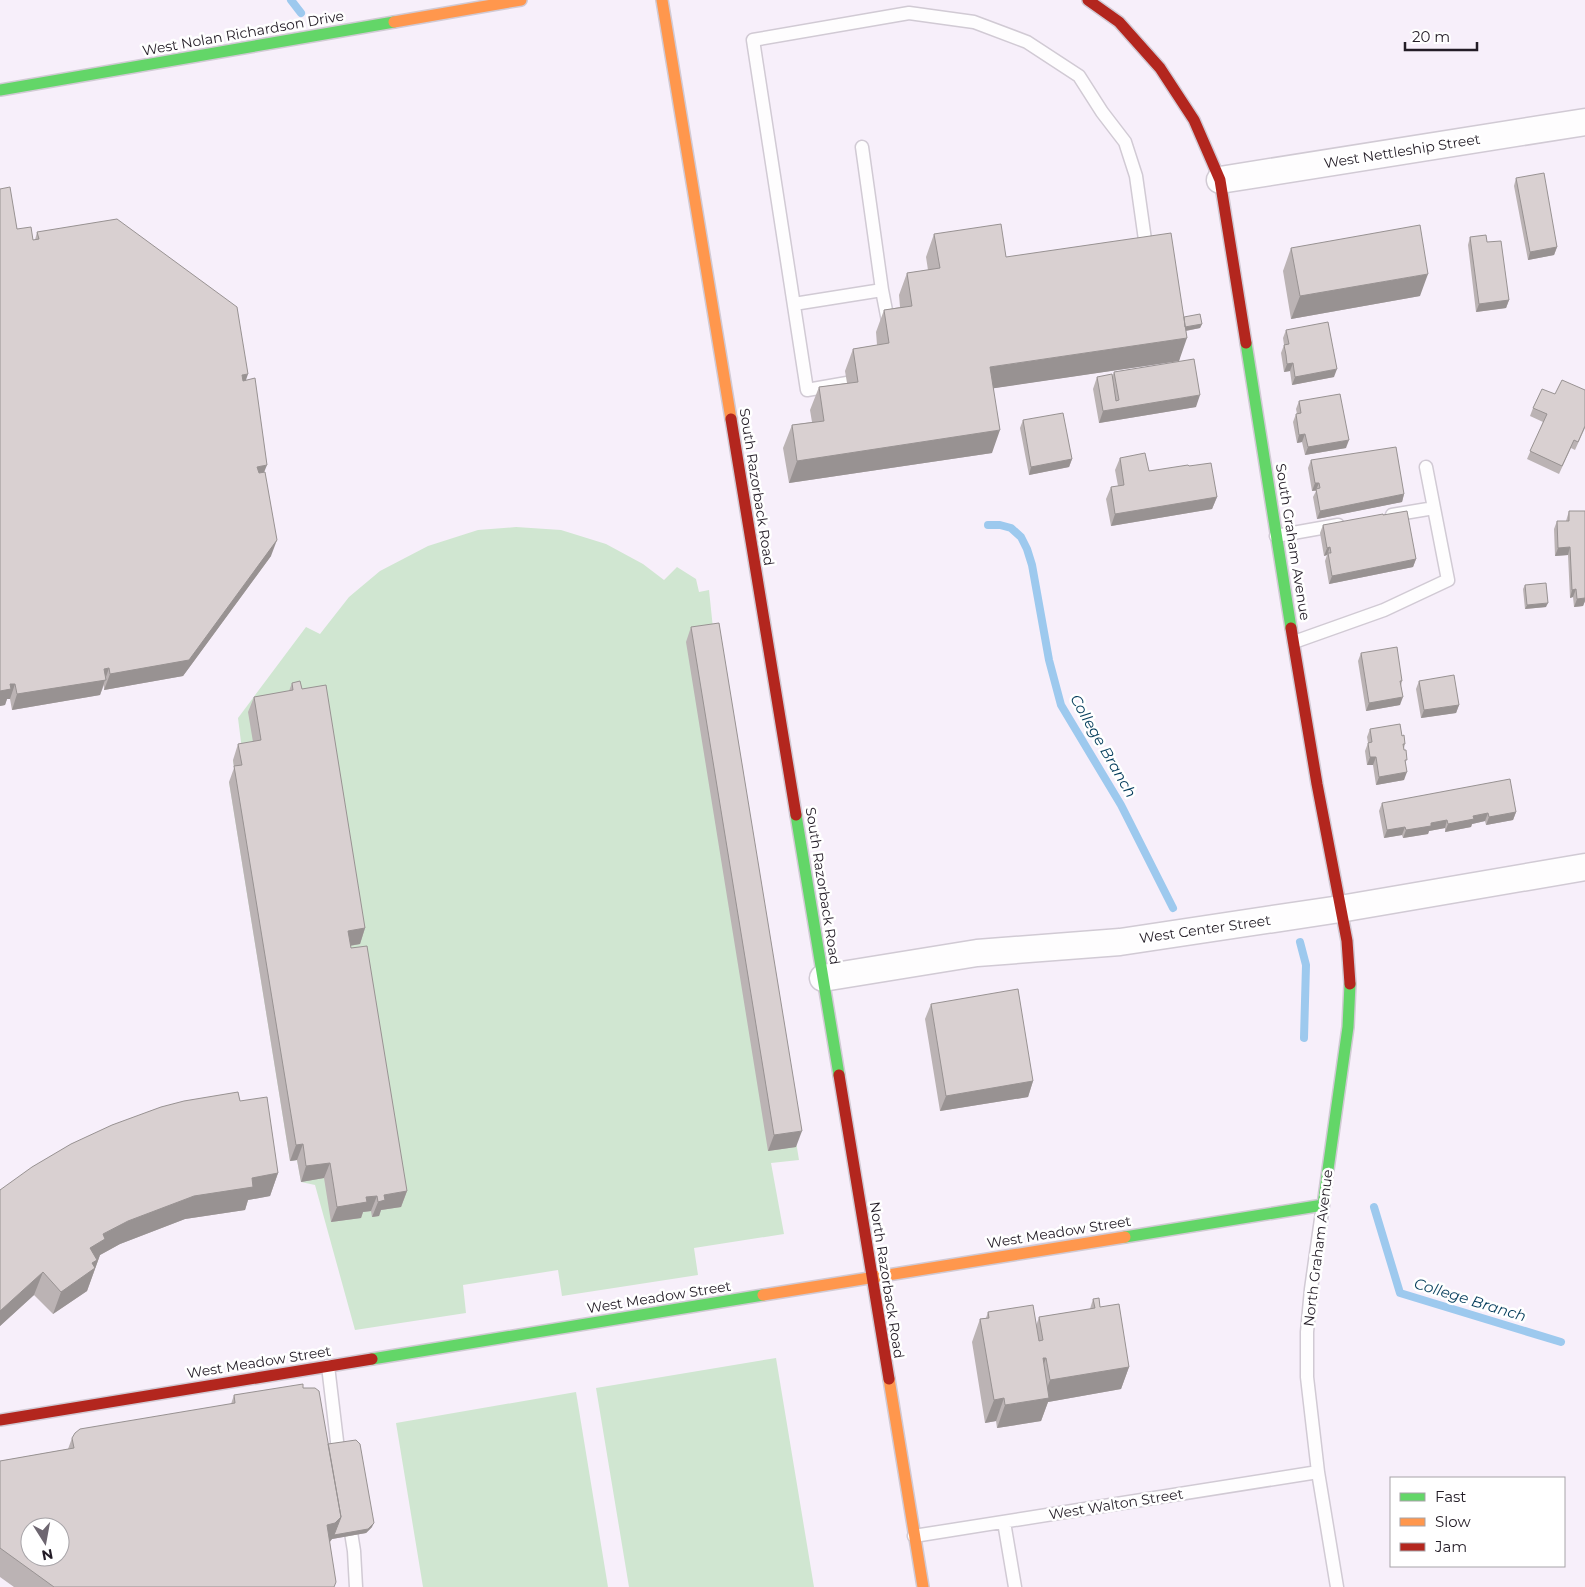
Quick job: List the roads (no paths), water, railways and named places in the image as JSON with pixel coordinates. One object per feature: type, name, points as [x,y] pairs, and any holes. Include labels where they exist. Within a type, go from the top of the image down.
[{"type":"street","name":"West Nolan Richardson Drive","points":[[0,90],[522,0]]},
{"type":"street","name":"South Razorback Road","points":[[662,0],[823,978]]},
{"type":"street","points":[[1088,0],[1119,22],[1160,68],[1194,120],[1220,180]]},
{"type":"street","name":"West Nettleship Street","points":[[1220,180],[1585,122]]},
{"type":"street","name":"South Graham Avenue","points":[[1220,180],[1276,536],[1340,909]]},
{"type":"street","name":"West Center Street","points":[[823,978],[977,954],[1120,942],[1340,909],[1585,867]]},
{"type":"street","name":"North Graham Avenue","points":[[1323,1205],[1348,1028],[1350,988],[1347,941],[1340,909]]},
{"type":"street","name":"North Razorback Road","points":[[823,978],[923,1587]]},
{"type":"street","name":"West Meadow Street","points":[[0,1420],[1323,1205]]},
{"type":"lane","points":[[847,383],[807,390],[753,40],[909,13],[974,22],[1027,42],[1079,76],[1102,112],[1125,142],[1136,176],[1146,247]]},
{"type":"lane","points":[[862,147],[882,290],[890,327],[888,331]]},
{"type":"lane","points":[[794,304],[882,290]]},
{"type":"lane","points":[[1294,642],[1384,610],[1448,580],[1426,467]]},
{"type":"lane","points":[[1378,518],[1434,508]]},
{"type":"lane","points":[[1276,536],[1350,523]]},
{"type":"lane","name":"North Graham Avenue","points":[[1323,1205],[1311,1289],[1307,1332],[1307,1377],[1318,1472],[1337,1587]]},
{"type":"lane","points":[[328,1366],[342,1473]]},
{"type":"lane","name":"West Walton Street","points":[[914,1536],[1318,1472]]},
{"type":"lane","points":[[348,1512],[354,1551],[356,1587]]},
{"type":"lane","points":[[1004,1522],[1015,1587]]},
{"type":"waterway","name":"College Branch","points":[[291,0],[301,13]]},
{"type":"waterway","name":"College Branch","points":[[988,525],[1000,525],[1011,528],[1021,537],[1027,549],[1032,565],[1049,660],[1061,705],[1121,805],[1173,908]]},
{"type":"waterway","name":"College Branch","points":[[1300,942],[1306,965],[1304,1038]]},
{"type":"waterway","name":"College Branch","points":[[1374,1207],[1400,1293],[1561,1342]]}]
